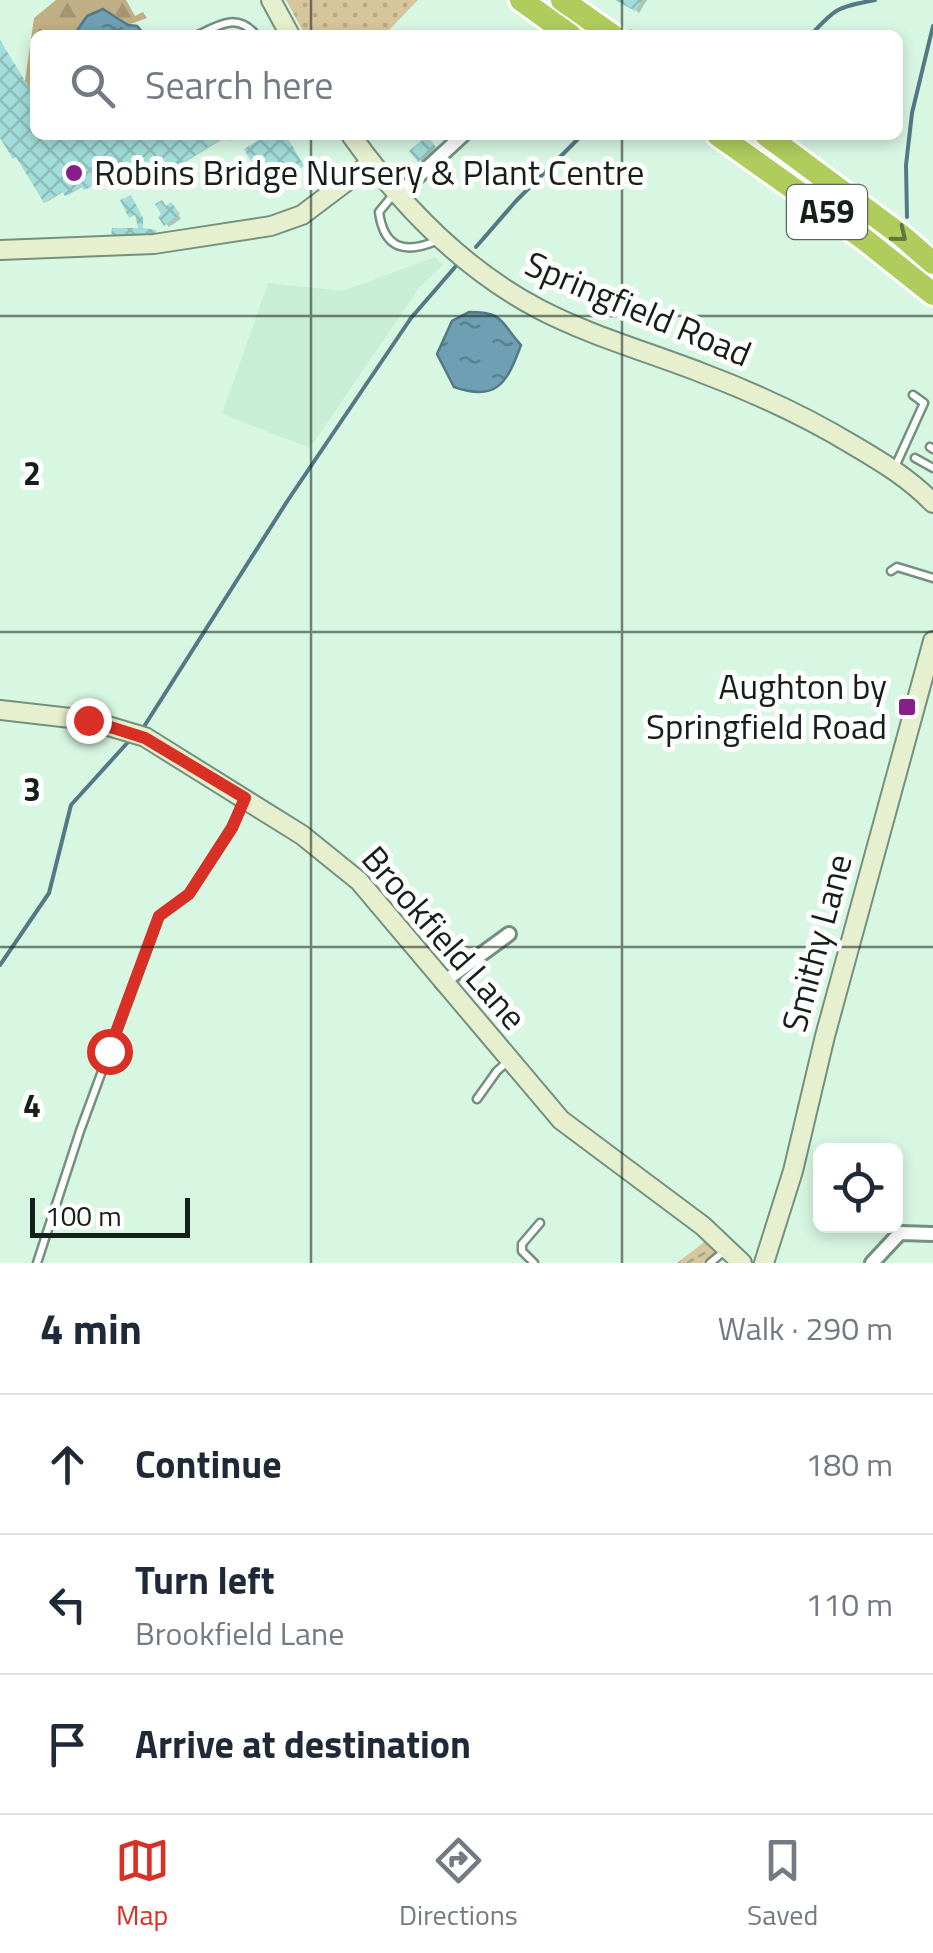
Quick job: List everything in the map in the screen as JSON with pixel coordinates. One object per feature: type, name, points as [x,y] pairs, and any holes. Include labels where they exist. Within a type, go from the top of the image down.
[{"type":"highway","points":[[522,0],[558,30]]},
{"type":"highway","points":[[566,1],[605,30]]},
{"type":"highway","name":"A59","points":[[725,140],[864,238],[933,294]]},
{"type":"highway","name":"A59","points":[[773,140],[933,263]]},
{"type":"street","points":[[271,0],[287,30]]},
{"type":"street","name":"Springfield Road","points":[[355,140],[442,239],[492,282],[542,310],[770,400],[893,470],[933,503]]},
{"type":"street","points":[[398,192],[457,140]]},
{"type":"street","points":[[0,250],[154,244],[271,226],[302,216],[371,163]]},
{"type":"street","name":"Smithy Lane","points":[[764,1263],[793,1171],[933,640]]},
{"type":"street","name":"Brookfield Lane","points":[[0,710],[88,720],[145,738],[302,835],[359,882],[561,1120],[742,1263]]},
{"type":"street","points":[[442,983],[509,934]]},
{"type":"street","points":[[872,1263],[900,1233],[933,1234]]},
{"type":"lane","points":[[208,30],[226,21],[238,21],[252,30]]},
{"type":"lane","points":[[398,192],[380,212],[382,231],[396,245],[411,250],[442,239]]},
{"type":"lane","points":[[893,470],[924,403],[913,395]]},
{"type":"lane","points":[[915,458],[933,468]]},
{"type":"lane","points":[[891,571],[897,566],[933,578]]},
{"type":"lane","points":[[37,1263],[80,1131],[159,916],[189,894],[232,828],[245,798]]},
{"type":"lane","points":[[478,1099],[496,1071],[508,1061]]},
{"type":"lane","points":[[534,1263],[522,1251],[522,1244],[540,1223]]},
{"type":"lane","points":[[710,1263],[725,1246]]},
{"type":"path","points":[[687,1263],[725,1246]]},
{"type":"shaded area","points":[[435,257],[443,265],[419,288],[310,448],[222,414],[268,283],[343,291]]},
{"type":"green space","points":[[56,0],[126,0],[135,16],[143,12],[147,18],[128,25],[115,15],[87,16],[77,30],[32,30],[34,18]]},
{"type":"green space","points":[[286,0],[418,0],[389,30],[302,30]]},
{"type":"green space","points":[[30,46],[30,89],[25,81]]},
{"type":"green space","points":[[707,1240],[720,1249],[703,1263],[677,1263]]},
{"type":"water","points":[[103,9],[141,30],[77,30],[87,16]]},
{"type":"water","points":[[469,312],[496,316],[521,345],[505,379],[481,392],[454,387],[437,354],[452,321]]},
{"type":"building","points":[[615,0],[643,0],[635,11]]},
{"type":"building","points":[[0,40],[30,89],[30,140],[219,140],[182,163],[168,167],[161,155],[120,181],[117,177],[84,190],[81,186],[65,196],[62,191],[44,203],[0,138]]},
{"type":"building","points":[[259,140],[289,140],[304,166],[267,189],[244,149]]},
{"type":"building","points":[[422,140],[430,140],[436,147],[418,162],[409,151]]},
{"type":"building","points":[[131,195],[143,218],[143,228],[156,230],[157,240],[111,238],[112,228],[138,228],[135,215],[129,218],[120,200]]},
{"type":"building","points":[[162,200],[166,206],[171,202],[180,214],[164,226],[155,204]]},
{"type":"waterway","points":[[816,30],[840,9],[875,0]]},
{"type":"waterway","points":[[907,217],[906,165],[912,113],[933,26]]},
{"type":"waterway","points":[[476,247],[577,140]]},
{"type":"waterway","points":[[145,725],[288,500],[411,318],[456,266]]},
{"type":"waterway","points":[[0,965],[49,893],[71,805],[129,741]]},
{"type":"place","name":"Robins Bridge Nursery & Plant Centre","points":[[74,173]]},
{"type":"place","name":"Aughton by Springfield Road","points":[[907,707]]},
{"type":"route","points":[[88,720],[145,738],[245,798],[232,828],[189,894],[159,916],[109,1051]]}]
